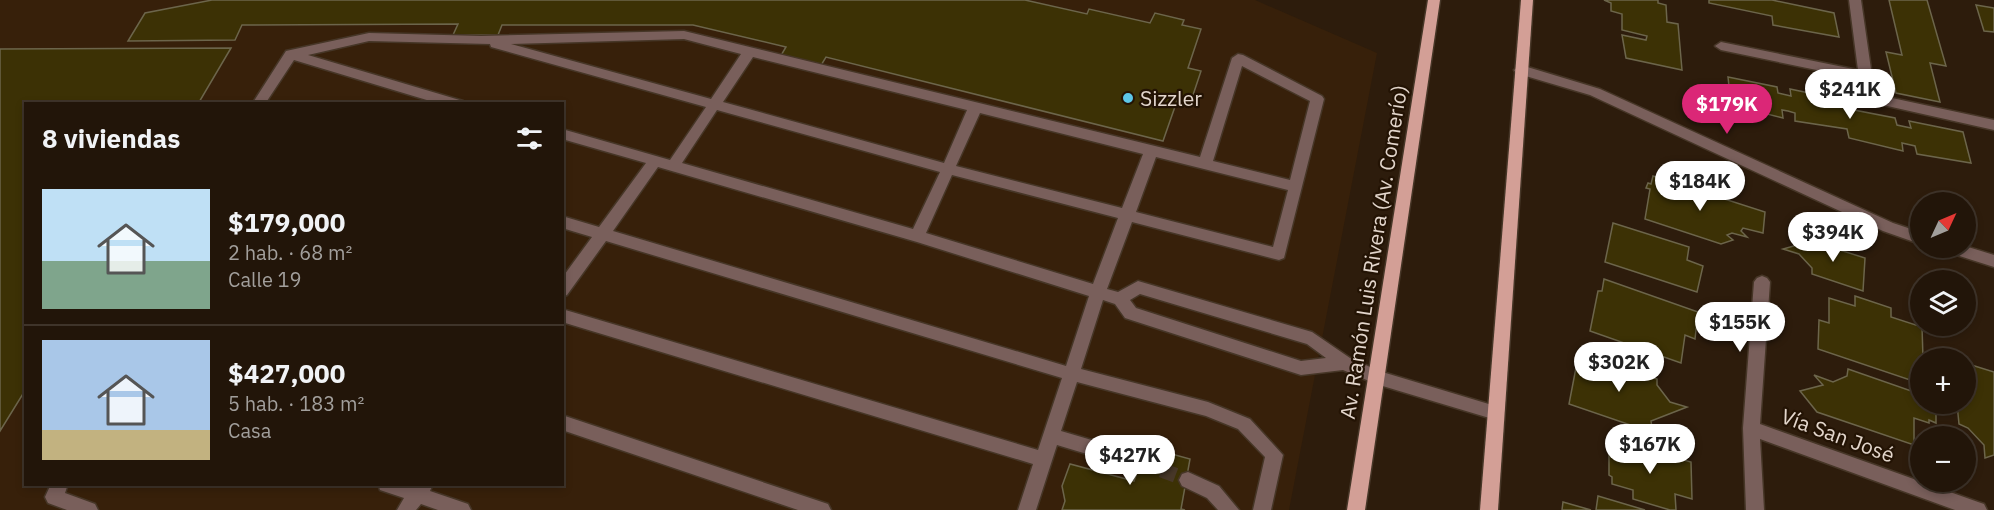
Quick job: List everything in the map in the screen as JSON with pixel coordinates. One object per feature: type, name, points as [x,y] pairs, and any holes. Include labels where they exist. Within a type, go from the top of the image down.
[{"type":"main road","name":"Av. Ramón Luis Rivera (Av. Comerío)","points":[[1356,510],[1434,0]]},
{"type":"main road","points":[[1489,510],[1527,0]]},
{"type":"street","points":[[1856,0],[1867,85],[1888,102],[1994,125]]},
{"type":"street","points":[[259,102],[291,54],[369,37],[481,40],[684,35],[1294,186]]},
{"type":"street","points":[[481,40],[948,169],[1279,254],[1317,99],[1238,57],[1205,164]]},
{"type":"street","points":[[1721,46],[1866,76]]},
{"type":"street","points":[[673,166],[750,51]]},
{"type":"street","points":[[291,54],[451,102]]},
{"type":"street","points":[[1521,69],[1595,92],[1888,227],[1910,235]]},
{"type":"street","points":[[917,236],[976,106]]},
{"type":"street","points":[[564,135],[917,236],[1098,292],[1120,299],[1131,313],[1301,368],[1344,363]]},
{"type":"street","points":[[1027,510],[1098,292],[1152,150]]},
{"type":"street","points":[[564,288],[655,161]]},
{"type":"street","points":[[564,223],[1071,374],[1208,410],[1244,424],[1274,455],[1262,510]]},
{"type":"street","points":[[1976,255],[1994,261]]},
{"type":"street","points":[[1755,510],[1751,428],[1762,282]]},
{"type":"street","points":[[1120,299],[1138,287],[1312,339],[1344,363],[1376,377],[1497,413]]},
{"type":"street","points":[[564,316],[1043,459]]},
{"type":"street","points":[[564,423],[822,510]]},
{"type":"street","name":"Vía San José","points":[[1751,428],[1978,510]]},
{"type":"street","points":[[1051,436],[1140,462]]},
{"type":"street","points":[[1188,480],[1213,492],[1230,510]]},
{"type":"street","points":[[59,486],[54,497],[89,510]]},
{"type":"street","points":[[398,486],[421,490],[462,510]]},
{"type":"street","points":[[406,510],[421,490]]},
{"type":"shaded area","points":[[0,0],[1255,0],[1377,53],[1289,510],[0,510]]},
{"type":"building","points":[[212,0],[1025,0],[1087,14],[1089,9],[1150,23],[1155,13],[1184,20],[1182,25],[1201,29],[1188,68],[1201,71],[1190,104],[1177,101],[1163,141],[826,57],[820,67],[780,57],[786,47],[693,25],[502,25],[498,35],[453,35],[458,24],[242,25],[235,40],[128,41],[145,13]]},
{"type":"building","points":[[1604,0],[1658,0],[1658,3],[1666,5],[1667,22],[1678,24],[1682,70],[1626,58],[1622,35],[1646,40],[1647,36],[1622,30],[1622,14],[1611,11],[1611,3]]},
{"type":"building","points":[[1709,0],[1772,0],[1834,13],[1839,37],[1773,25],[1772,16],[1709,3]]},
{"type":"building","points":[[1889,0],[1927,0],[1946,66],[1930,63],[1940,102],[1896,93],[1886,52],[1902,55]]},
{"type":"building","points":[[1976,5],[1994,8],[1994,32],[1984,31]]},
{"type":"building","points":[[231,48],[199,102],[24,102],[24,392],[0,431],[0,49]]},
{"type":"building","points":[[1728,77],[1777,87],[1778,93],[1791,96],[1790,89],[1842,100],[1844,108],[1895,118],[1897,125],[1911,128],[1909,121],[1963,132],[1971,163],[1917,154],[1915,146],[1902,143],[1903,151],[1849,138],[1847,129],[1795,121],[1795,113],[1788,111],[1782,110],[1783,118],[1731,105]]},
{"type":"building","points":[[1653,176],[1765,212],[1763,233],[1743,228],[1741,231],[1747,237],[1732,233],[1727,235],[1733,240],[1721,244],[1645,219],[1650,189],[1646,188],[1648,183],[1651,184]]},
{"type":"building","points":[[1613,223],[1689,247],[1687,260],[1703,266],[1697,292],[1605,262]]},
{"type":"building","points":[[1818,239],[1824,245],[1865,258],[1863,291],[1812,274],[1812,268],[1799,254],[1783,249]]},
{"type":"building","points":[[1604,279],[1698,312],[1695,339],[1685,335],[1681,363],[1590,331],[1598,291],[1602,291]]},
{"type":"building","points":[[1855,296],[1891,308],[1891,317],[1910,323],[1910,336],[1922,336],[1923,348],[1910,348],[1910,380],[1818,349],[1819,320],[1829,323],[1829,298],[1855,306]]},
{"type":"building","points":[[1579,352],[1657,379],[1657,385],[1670,402],[1687,407],[1651,421],[1652,428],[1645,430],[1569,404]]},
{"type":"building","points":[[1976,366],[1994,372],[1994,455],[1985,458],[1984,445],[1976,436],[1976,426],[1959,424],[1958,414],[1976,414]]},
{"type":"building","points":[[1848,369],[1910,391],[1910,414],[1936,414],[1936,423],[1914,418],[1914,426],[1910,426],[1910,444],[1817,412],[1800,391],[1823,385],[1814,375],[1833,382],[1847,376]]},
{"type":"building","points":[[1609,439],[1691,462],[1692,499],[1675,494],[1676,510],[1670,510],[1633,499],[1633,490],[1612,484],[1612,477],[1609,475]]},
{"type":"building","points":[[1146,447],[1190,459],[1181,509],[1185,510],[1062,510],[1065,501],[1062,486],[1070,464],[1134,481]]},
{"type":"building","points":[[1598,496],[1645,510],[1596,510]]},
{"type":"building","points":[[1563,502],[1591,510],[1562,510]]},
{"type":"tunnel","points":[[1140,462],[1188,480]]},
{"type":"place","name":"Sizzler","points":[[1128,98]]}]
